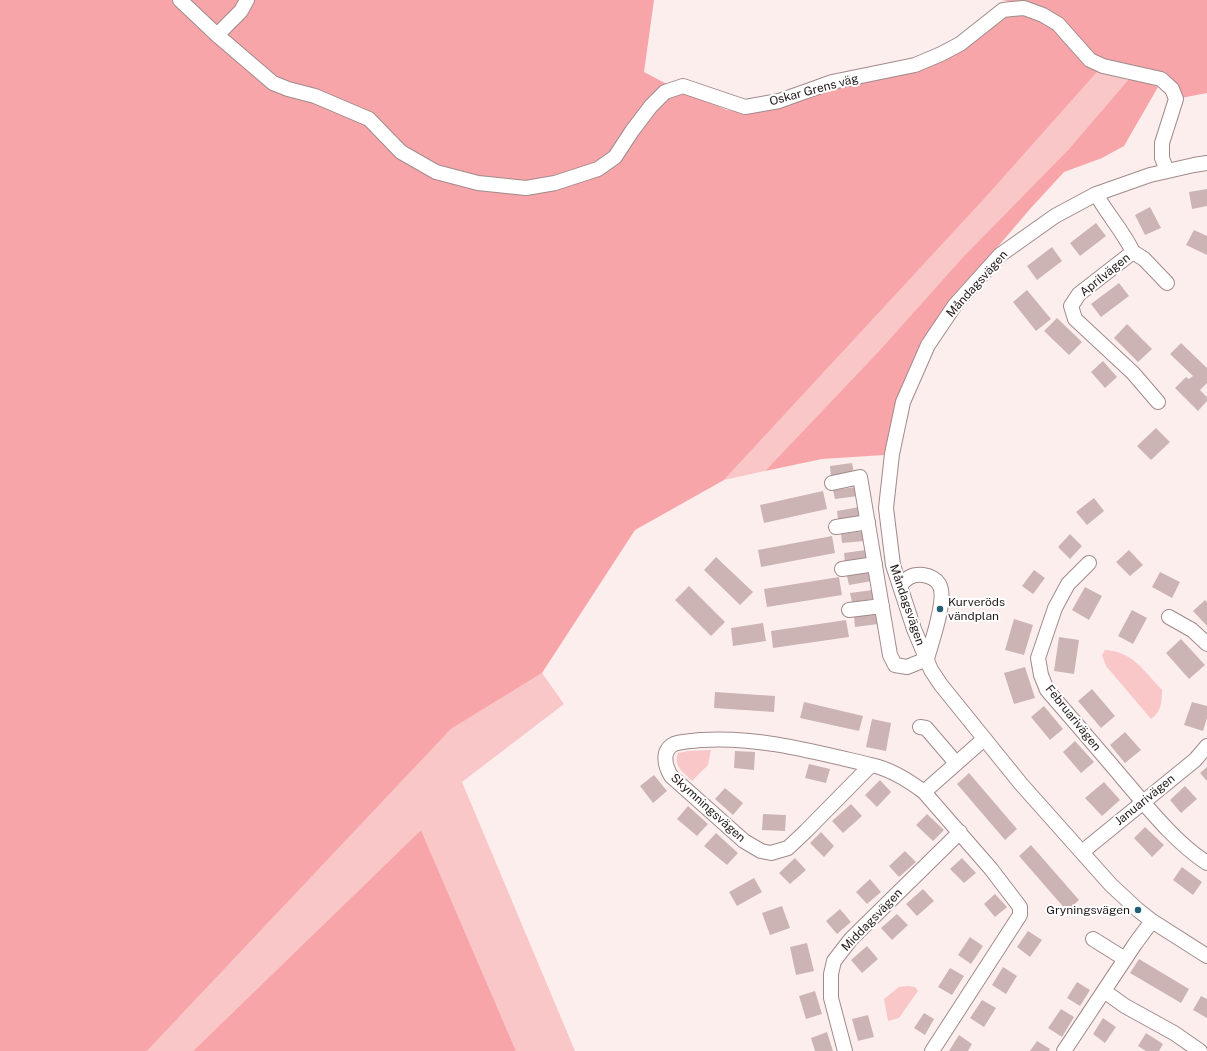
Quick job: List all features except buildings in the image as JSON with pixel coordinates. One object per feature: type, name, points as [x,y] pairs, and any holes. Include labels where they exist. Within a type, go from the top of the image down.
[{"type":"street","name":"Oskar Grens väg","points":[[180,0],[217,35],[273,83],[288,90],[315,96],[369,119],[401,152],[436,172],[478,183],[526,188],[555,183],[598,169],[615,157],[651,106],[665,92],[683,86],[745,106],[779,101],[832,82],[915,65],[960,44],[1003,10],[1024,8],[1043,15],[1058,24],[1090,60],[1103,66],[1160,79],[1172,89],[1176,100],[1162,143],[1162,158],[1167,171]]},
{"type":"street","points":[[217,35],[242,11],[248,0]]},
{"type":"street","name":"Måndagsvägen","points":[[1207,163],[1150,175],[1096,194],[1055,216],[1000,255],[955,305],[928,345],[903,402],[891,461],[886,508],[893,565],[914,629],[931,670],[941,685],[1021,784],[1112,885],[1138,910],[1207,956]]},
{"type":"street","name":"Aprilvägen","points":[[1096,194],[1105,210],[1130,244],[1133,252],[1079,294],[1071,306],[1075,319],[1133,373],[1158,402]]},
{"type":"street","points":[[1133,252],[1144,259],[1167,283]]},
{"type":"street","points":[[832,483],[860,477],[890,656],[895,665],[907,667],[927,659],[940,609],[942,595],[939,584],[932,577],[918,574],[907,577],[900,586]]},
{"type":"street","points":[[836,527],[868,522]]},
{"type":"street","name":"Februarivägen","points":[[1089,563],[1068,584],[1055,608],[1038,658],[1041,675],[1047,690],[1143,802],[1172,833],[1207,863]]},
{"type":"street","points":[[842,569],[875,564]]},
{"type":"street","points":[[849,610],[882,606]]},
{"type":"street","points":[[1169,617],[1192,630],[1207,644]]},
{"type":"street","points":[[920,727],[926,728],[956,763]]},
{"type":"street","points":[[932,1051],[1020,915],[1020,907],[991,869],[924,792],[984,738]]},
{"type":"street","name":"Skymningsvägen","points":[[871,764],[788,848],[772,853],[761,851],[744,841],[671,776],[665,767],[664,758],[668,749],[674,744],[716,739],[756,742],[796,748],[871,764],[884,768],[902,777],[924,792]]},
{"type":"street","name":"Januarivägen","points":[[1082,852],[1195,760],[1207,746]]},
{"type":"street","name":"Middagsvägen","points":[[845,1051],[831,998],[831,974],[834,961],[851,939],[960,832]]},
{"type":"street","points":[[1064,1051],[1125,958],[1152,920]]},
{"type":"street","points":[[1093,939],[1125,958]]},
{"type":"street","points":[[1104,991],[1125,1006],[1174,1033],[1200,1051]]},
{"type":"shaded area","points":[[0,0],[654,0],[644,72],[682,92],[727,110],[745,112],[925,67],[967,48],[1021,3],[1001,0],[1207,0],[1207,93],[1181,98],[1174,84],[1098,71],[985,198],[724,480],[635,530],[542,673],[451,729],[147,1051],[0,1051]]},
{"type":"shaded area","points":[[1098,71],[1128,80],[1068,150],[963,257],[879,351],[765,471],[724,480],[985,198]]},
{"type":"shaded area","points":[[1128,80],[1142,80],[1158,87],[1124,146],[1102,158],[1064,172],[960,288],[940,315],[914,358],[896,400],[884,455],[822,459],[765,471],[879,351],[963,257],[1068,150]]},
{"type":"shaded area","points":[[1105,650],[1115,651],[1130,658],[1144,670],[1162,690],[1162,699],[1159,710],[1151,719],[1106,666],[1102,655]]},
{"type":"shaded area","points":[[542,673],[564,704],[462,782],[575,1051],[516,1051],[421,830],[193,1051],[147,1051],[451,729]]},
{"type":"shaded area","points":[[711,750],[708,765],[692,781],[678,766],[678,753]]},
{"type":"shaded area","points":[[421,830],[516,1051],[193,1051]]},
{"type":"shaded area","points":[[899,987],[915,987],[918,991],[899,1018],[888,1021],[884,999]]},
{"type":"place","name":"Kurveröds vändplan","points":[[940,609]]},
{"type":"place","name":"Gryningsvägen","points":[[1138,910]]}]
